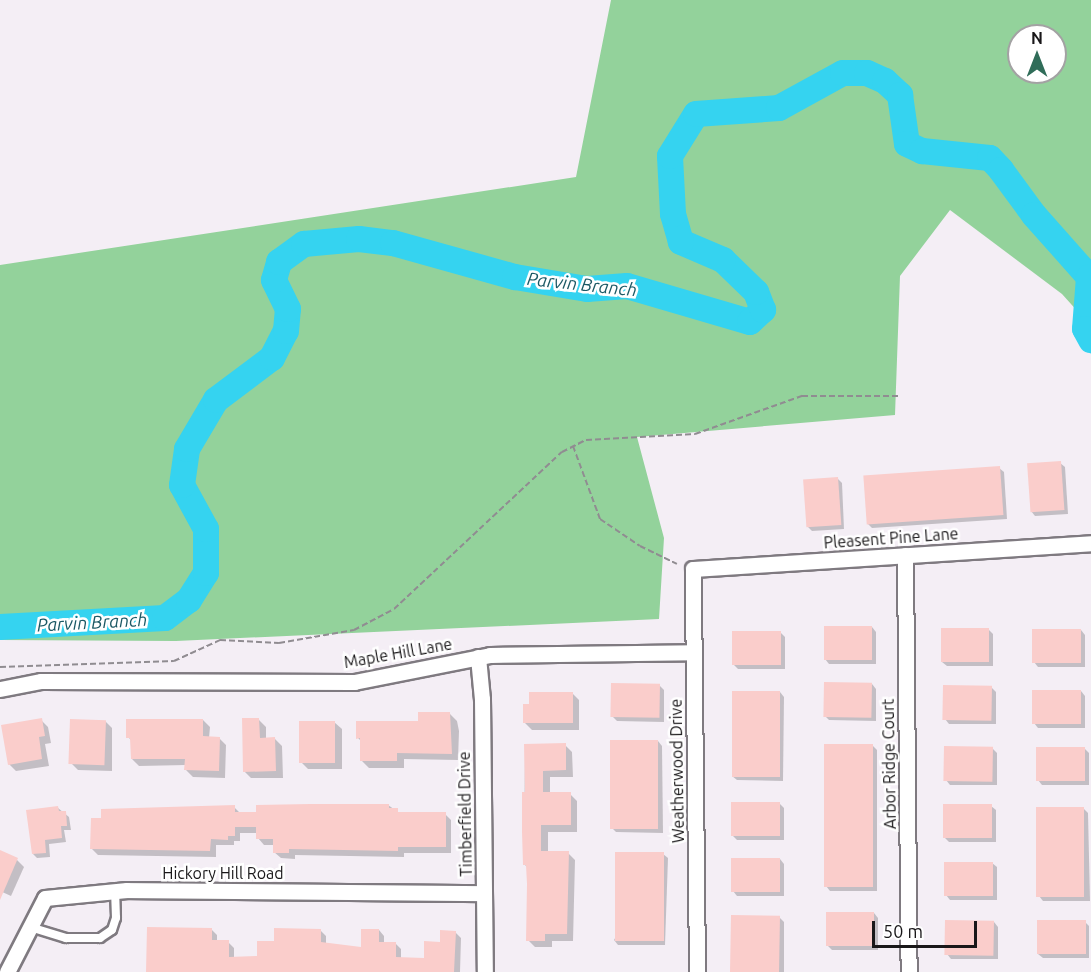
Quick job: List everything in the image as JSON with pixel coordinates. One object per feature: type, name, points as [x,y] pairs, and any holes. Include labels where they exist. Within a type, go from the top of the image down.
[{"type":"street","name":"Pleasent Pine Lane","points":[[693,569],[1091,543]]},
{"type":"street","name":"Arbor Ridge Court","points":[[905,555],[909,972]]},
{"type":"street","name":"Weatherwood Drive","points":[[693,569],[697,972]]},
{"type":"street","name":"Maple Hill Lane","points":[[0,689],[41,681],[354,682],[478,657],[508,654],[694,651]]},
{"type":"street","name":"Timberfield Drive","points":[[478,657],[482,699],[485,972]]},
{"type":"street","name":"Hickory Hill Road","points":[[8,972],[45,898],[116,891],[484,893]]},
{"type":"lane","points":[[30,927],[66,938],[100,938],[112,930],[116,891]]},
{"type":"path","points":[[0,667],[174,661],[220,640],[279,643],[354,630],[394,609],[562,452],[586,440],[695,434],[802,396],[900,396]]},
{"type":"path","points":[[573,446],[600,519],[640,546],[677,564]]},
{"type":"green space","points":[[611,0],[1091,0],[1091,341],[1089,324],[1062,294],[950,210],[900,276],[895,415],[637,437],[664,538],[659,619],[176,641],[0,640],[0,265],[576,177]]},
{"type":"building","points":[[1061,461],[1064,510],[1031,512],[1027,463]]},
{"type":"building","points":[[1000,466],[1003,515],[867,524],[863,476]]},
{"type":"building","points":[[838,477],[841,525],[806,527],[803,479]]},
{"type":"building","points":[[824,626],[872,626],[872,660],[824,660]]},
{"type":"building","points":[[941,628],[989,628],[989,662],[941,662]]},
{"type":"building","points":[[1032,629],[1081,629],[1081,663],[1032,663]]},
{"type":"building","points":[[732,631],[781,631],[781,665],[732,665]]},
{"type":"building","points":[[824,682],[872,683],[871,718],[823,717]]},
{"type":"building","points":[[611,683],[660,684],[659,718],[610,717]]},
{"type":"building","points":[[943,685],[992,686],[991,721],[942,720]]},
{"type":"building","points":[[1032,690],[1081,690],[1081,724],[1032,724]]},
{"type":"building","points":[[732,691],[780,691],[780,777],[732,777]]},
{"type":"building","points":[[529,692],[573,692],[573,723],[523,723],[523,704],[529,704]]},
{"type":"building","points":[[418,712],[450,712],[452,754],[397,753],[397,761],[360,761],[360,738],[356,739],[356,721],[418,721]]},
{"type":"building","points":[[42,718],[45,736],[39,737],[42,759],[8,765],[1,725]]},
{"type":"building","points":[[242,718],[259,718],[260,738],[275,737],[276,771],[243,772]]},
{"type":"building","points":[[70,719],[106,720],[104,765],[68,764]]},
{"type":"building","points":[[126,719],[203,719],[203,736],[220,737],[219,771],[184,770],[185,759],[131,759],[130,738],[126,738]]},
{"type":"building","points":[[299,721],[335,721],[335,763],[299,763]]},
{"type":"building","points":[[610,740],[658,740],[658,829],[610,829]]},
{"type":"building","points":[[566,743],[566,770],[543,771],[543,792],[571,792],[571,825],[541,825],[541,851],[569,851],[567,934],[545,934],[545,941],[526,941],[527,884],[526,865],[523,865],[522,832],[522,792],[525,792],[524,744]]},
{"type":"building","points":[[824,744],[873,744],[873,887],[824,887]]},
{"type":"building","points":[[944,746],[993,747],[992,782],[943,781]]},
{"type":"building","points":[[1036,747],[1085,747],[1085,781],[1036,781]]},
{"type":"building","points":[[731,802],[780,802],[780,836],[731,836]]},
{"type":"building","points":[[389,804],[389,808],[398,808],[398,812],[446,812],[446,847],[398,847],[398,851],[289,849],[289,853],[273,853],[273,839],[256,839],[256,827],[235,827],[235,836],[228,836],[228,840],[211,839],[210,851],[90,849],[91,818],[101,818],[101,809],[235,805],[235,812],[256,812],[256,805]]},
{"type":"building","points":[[943,804],[992,804],[992,838],[943,838]]},
{"type":"building","points":[[58,806],[59,811],[66,811],[67,826],[61,826],[62,838],[45,840],[46,853],[32,854],[26,810]]},
{"type":"building","points":[[1036,807],[1084,807],[1084,897],[1036,897]]},
{"type":"building","points":[[0,850],[18,858],[0,900]]},
{"type":"building","points":[[615,852],[664,852],[664,941],[615,941]]},
{"type":"building","points":[[731,858],[780,858],[780,892],[731,892]]},
{"type":"building","points":[[944,862],[993,862],[993,896],[944,896]]},
{"type":"building","points":[[826,912],[874,912],[874,946],[826,946]]},
{"type":"building","points":[[731,915],[780,916],[779,972],[730,972]]},
{"type":"building","points":[[945,920],[994,921],[993,956],[944,955]]},
{"type":"building","points":[[1037,920],[1086,920],[1086,954],[1037,954]]},
{"type":"building","points":[[147,927],[212,928],[212,940],[229,940],[229,957],[257,956],[257,941],[274,941],[274,928],[321,929],[321,942],[361,947],[361,929],[379,929],[379,942],[396,942],[396,957],[424,958],[424,941],[440,942],[440,930],[456,931],[454,972],[146,972]]},
{"type":"waterway","name":"Parvin Branch","points":[[0,627],[165,618],[189,600],[206,573],[206,529],[182,485],[187,449],[216,400],[272,358],[286,331],[288,309],[274,280],[279,262],[304,244],[359,239],[393,243],[515,277],[587,289],[627,286],[750,322],[763,310],[756,292],[723,260],[681,242],[673,214],[670,156],[696,114],[779,108],[843,73],[867,73],[885,81],[900,95],[907,144],[922,151],[990,158],[1034,215],[1089,277],[1085,329],[1091,340]]}]
